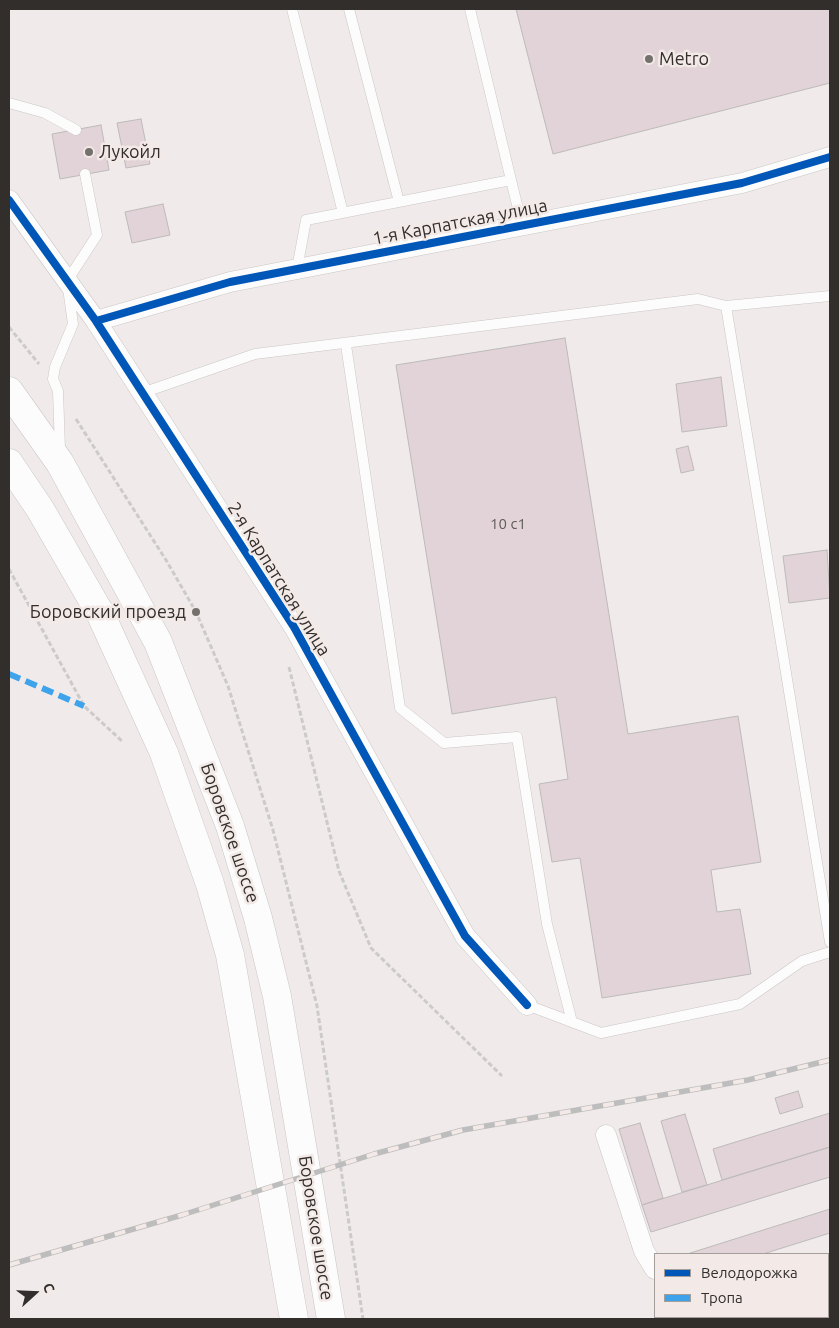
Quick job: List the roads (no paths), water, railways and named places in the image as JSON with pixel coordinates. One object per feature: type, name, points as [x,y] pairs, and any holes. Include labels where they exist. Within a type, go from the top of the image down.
[{"type":"main road","name":"Боровское шоссе","points":[[9,391],[60,464],[158,642],[209,768],[250,887],[277,996],[331,1319]]},
{"type":"main road","name":"Боровское шоссе","points":[[9,463],[40,509],[100,613],[157,736],[207,875],[230,955],[294,1319]]},
{"type":"street","name":"1-я Карпатская улица","points":[[96,321],[230,282],[742,182],[830,157]]},
{"type":"street","name":"2-я Карпатская улица","points":[[9,200],[96,321],[294,627],[465,936],[527,1005]]},
{"type":"street","points":[[606,1135],[644,1250],[654,1267]]},
{"type":"lane","points":[[292,9],[343,213]]},
{"type":"lane","points":[[349,9],[399,202]]},
{"type":"lane","points":[[470,9],[522,226]]},
{"type":"lane","points":[[9,103],[45,113],[76,130]]},
{"type":"lane","points":[[60,464],[58,391],[54,379],[55,367],[73,324],[67,281],[97,235],[85,174]]},
{"type":"lane","points":[[297,269],[306,220],[511,180]]},
{"type":"lane","points":[[142,392],[255,354],[346,345],[698,300],[726,306],[830,296]]},
{"type":"lane","points":[[726,306],[830,942]]},
{"type":"lane","points":[[346,345],[400,708],[444,743],[517,737],[547,924],[572,1022]]},
{"type":"lane","points":[[527,1005],[601,1033],[740,1004],[802,961],[830,952]]},
{"type":"railway","points":[[9,1265],[182,1215],[374,1154],[463,1130],[748,1080],[830,1060]]},
{"type":"place","name":"Metro","points":[[649,59]]},
{"type":"place","name":"Лукойл","points":[[89,152]]},
{"type":"place","name":"Боровский проезд","points":[[196,612]]}]
